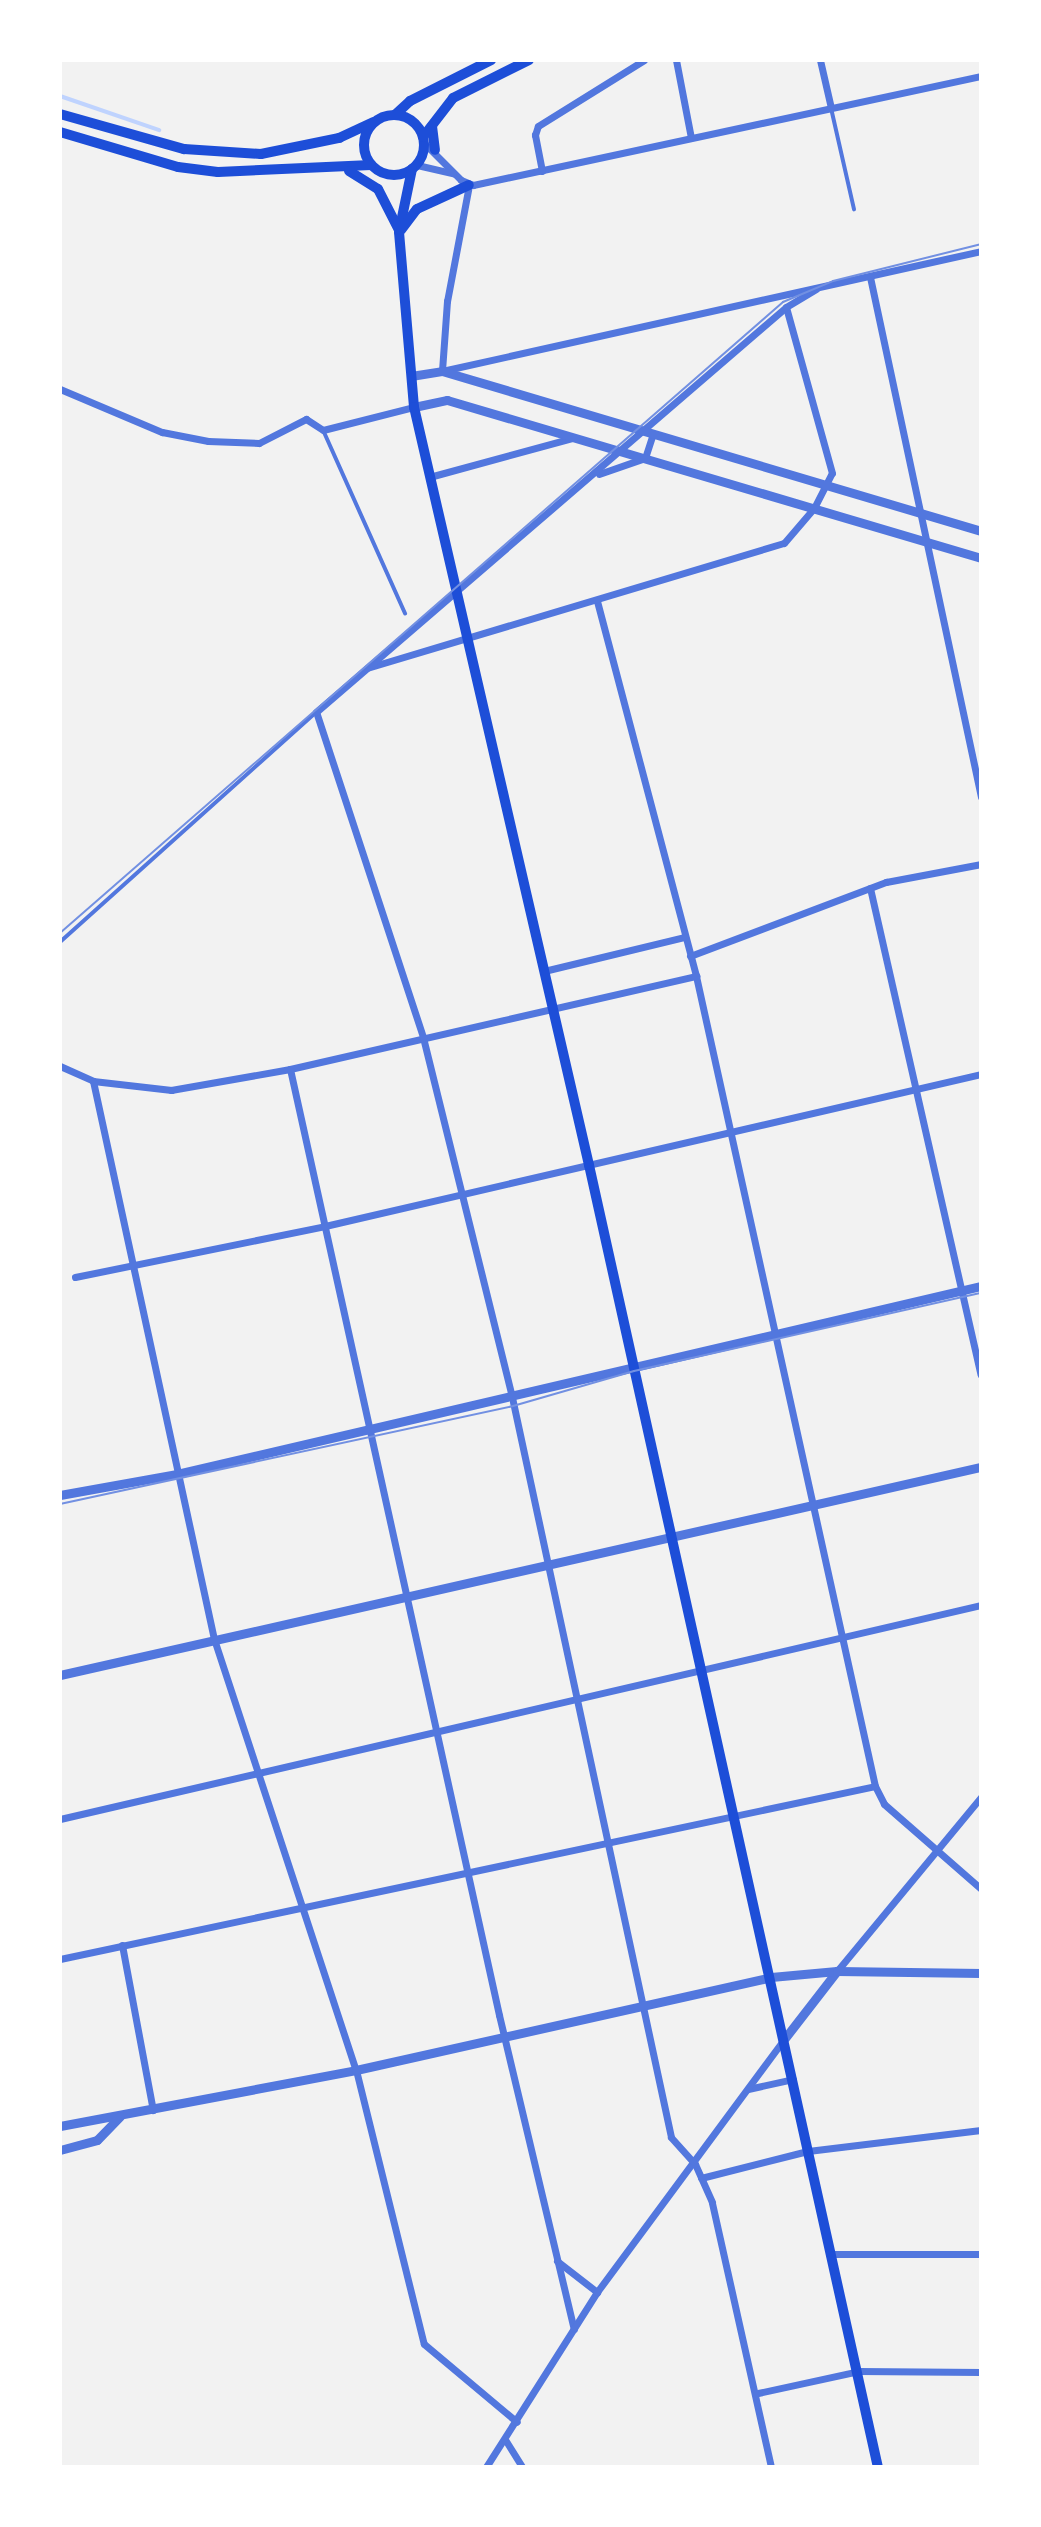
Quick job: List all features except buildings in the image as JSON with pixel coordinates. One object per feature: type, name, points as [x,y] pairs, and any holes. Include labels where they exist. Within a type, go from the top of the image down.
[{"type":"main road","points":[[60,114],[184,149],[261,154],[339,138],[396,114],[410,101],[491,60]]},
{"type":"main road","points":[[529,60],[453,98],[423,140],[403,196],[399,232],[414,407],[433,476],[589,1165],[878,2467]]},
{"type":"main road","points":[[396,114],[413,121],[423,140]]},
{"type":"main road","points":[[373,122],[363,148],[399,232]]},
{"type":"main road","points":[[432,126],[435,150]]},
{"type":"main road","points":[[60,132],[178,167],[218,172],[373,167],[394,175],[414,167]]},
{"type":"main road","points":[[340,167],[378,189]]},
{"type":"main road","points":[[399,232],[417,209],[469,185]]},
{"type":"street","points":[[542,171],[535,135],[538,126],[644,60]]},
{"type":"street","points":[[676,60],[691,138]]},
{"type":"street","points":[[820,60],[831,108]]},
{"type":"street","points":[[423,140],[454,174],[469,185],[981,76]]},
{"type":"street","points":[[414,167],[454,174]]},
{"type":"street","points":[[442,371],[447,301],[469,185]]},
{"type":"street","points":[[411,376],[981,251]]},
{"type":"street","points":[[870,277],[981,797]]},
{"type":"street","points":[[771,2467],[758,2393],[712,2202],[695,2164],[671,2137],[545,1566],[512,1397],[423,1037],[316,712],[360,670],[622,451],[649,433],[786,307],[816,289]]},
{"type":"street","points":[[360,670],[784,543],[814,508],[832,473],[786,307]]},
{"type":"street","points":[[442,371],[981,531]]},
{"type":"street","points":[[60,389],[162,432],[208,441],[259,443],[306,419],[323,430],[447,400],[981,558]]},
{"type":"street","points":[[645,458],[649,433]]},
{"type":"street","points":[[433,476],[572,438]]},
{"type":"street","points":[[593,475],[645,458]]},
{"type":"street","points":[[597,601],[696,976],[875,1786],[884,1804],[981,1889]]},
{"type":"street","points":[[690,956],[870,888],[981,864]]},
{"type":"street","points":[[870,888],[981,1375]]},
{"type":"street","points":[[544,971],[685,937]]},
{"type":"street","points":[[60,1066],[93,1081],[171,1090],[290,1069],[696,976]]},
{"type":"street","points":[[290,1069],[504,2034],[574,2329]]},
{"type":"street","points":[[75,1277],[325,1226],[461,1192],[981,1074]]},
{"type":"street","points":[[93,1081],[214,1639],[356,2070],[424,2344],[517,2422]]},
{"type":"street","points":[[60,1495],[177,1474],[369,1427],[512,1397],[632,1364],[776,1330],[981,1286]]},
{"type":"street","points":[[60,1675],[981,1467]]},
{"type":"street","points":[[60,1819],[845,1640],[981,1605]]},
{"type":"street","points":[[60,1959],[875,1786]]},
{"type":"street","points":[[486,2467],[506,2441],[597,2292],[695,2164],[785,2038],[981,1797]]},
{"type":"street","points":[[122,1945],[153,2110]]},
{"type":"street","points":[[60,2126],[356,2070],[504,2034],[771,1977],[837,1971],[981,1973]]},
{"type":"street","points":[[748,2089],[793,2079]]},
{"type":"street","points":[[60,2150],[97,2140],[120,2116]]},
{"type":"street","points":[[701,2178],[808,2151],[981,2130]]},
{"type":"street","points":[[829,2254],[981,2254],[981,2261]]},
{"type":"street","points":[[557,2261],[597,2292]]},
{"type":"street","points":[[758,2393],[859,2371],[981,2372]]},
{"type":"street","points":[[506,2441],[522,2467]]},
{"type":"lane","points":[[831,108],[854,209]]},
{"type":"lane","points":[[323,430],[405,613]]},
{"type":"lane","points":[[60,942],[316,712]]},
{"type":"waterway","points":[[60,96],[159,130]]},
{"type":"tram line","points":[[60,933],[783,302],[833,281],[981,244]]},
{"type":"tram line","points":[[60,1504],[513,1406],[634,1371],[981,1293]]}]
